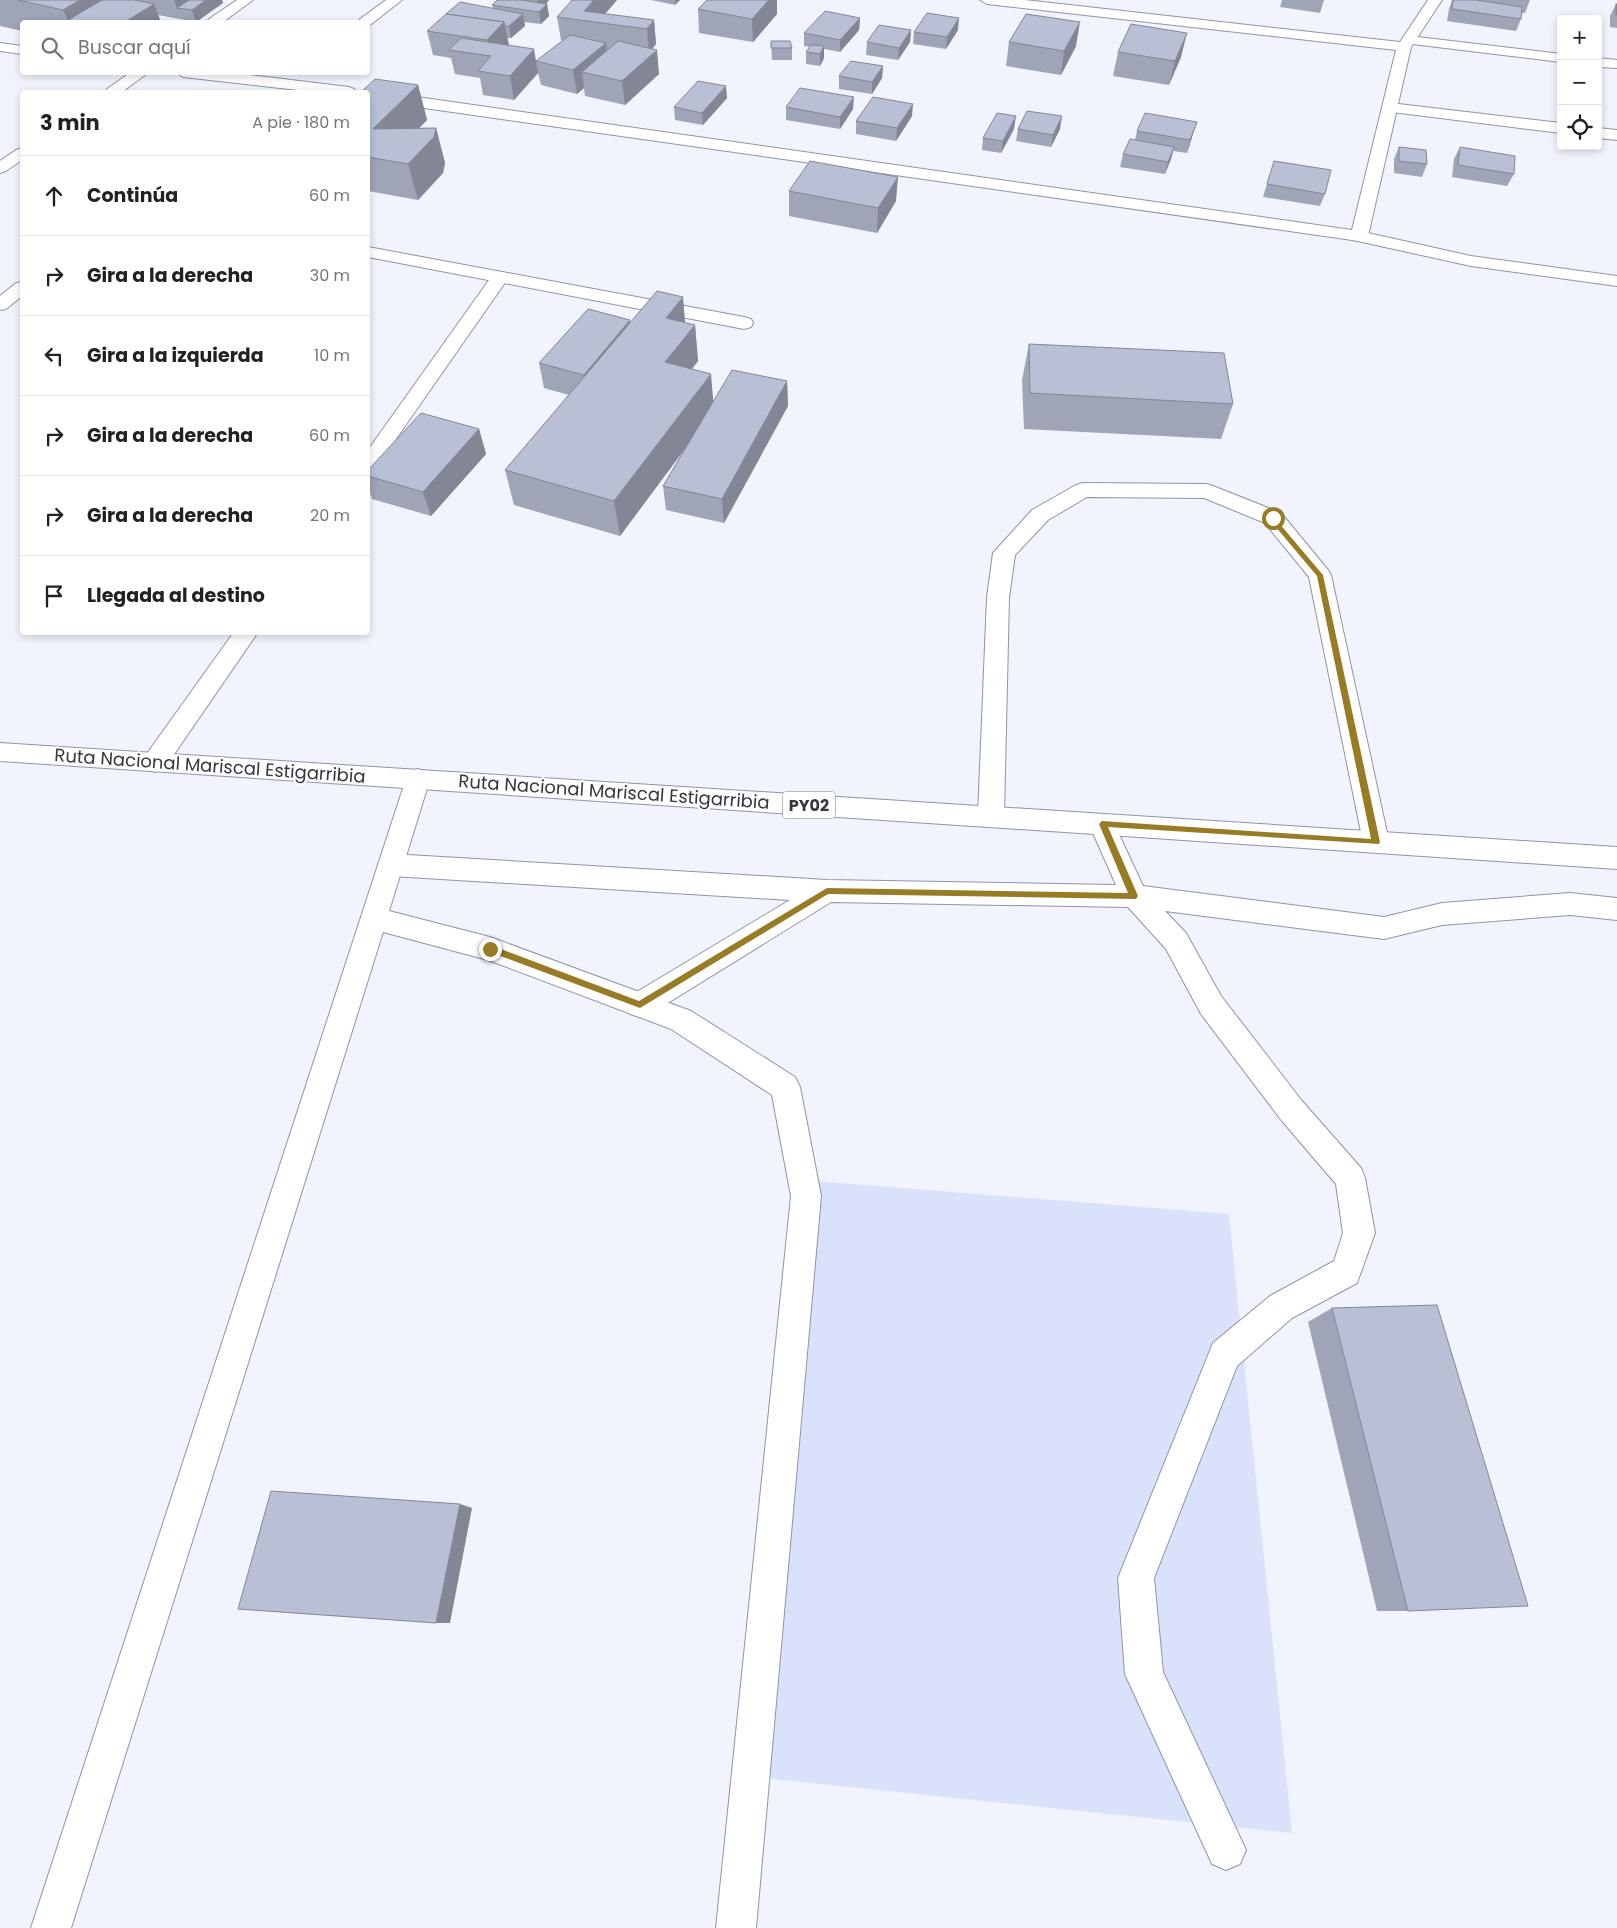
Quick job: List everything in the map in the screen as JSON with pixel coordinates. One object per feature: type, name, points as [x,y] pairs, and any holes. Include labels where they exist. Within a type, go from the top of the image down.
[{"type":"street","points":[[217,20],[246,0]]},
{"type":"street","points":[[368,20],[395,0]]},
{"type":"street","points":[[987,0],[1406,44],[1557,58]]},
{"type":"street","points":[[1359,236],[1406,44],[1435,0]]},
{"type":"street","points":[[0,47],[20,50]]},
{"type":"street","points":[[1602,62],[1617,64]]},
{"type":"street","points":[[115,90],[138,75]]},
{"type":"street","points":[[201,75],[280,88],[314,90]]},
{"type":"street","points":[[280,88],[296,75]]},
{"type":"street","points":[[370,95],[1359,236],[1471,261],[1617,281]]},
{"type":"street","points":[[1390,108],[1557,128]]},
{"type":"street","points":[[1602,133],[1617,135]]},
{"type":"street","points":[[0,168],[20,154]]},
{"type":"street","points":[[370,252],[744,323]]},
{"type":"street","points":[[370,461],[500,277]]},
{"type":"street","points":[[0,305],[20,289]]},
{"type":"street","points":[[991,816],[998,598],[1004,553],[1040,515],[1082,490],[1206,491],[1273,518],[1320,575],[1376,842]]},
{"type":"street","points":[[155,762],[245,635]]},
{"type":"street","name":"Ruta Nacional Mariscal Estigarribia","points":[[0,752],[1617,858]]},
{"type":"street","points":[[51,1928],[418,780]]},
{"type":"street","points":[[1102,824],[1134,896],[1176,942],[1211,1005],[1292,1111],[1350,1178],[1359,1233],[1346,1272],[1281,1307],[1225,1355],[1136,1578],[1144,1674],[1226,1850]]},
{"type":"street","points":[[391,865],[827,891],[1134,896],[1384,928],[1442,914],[1570,904],[1617,909]]},
{"type":"street","points":[[640,1004],[827,891]]},
{"type":"street","points":[[374,918],[490,949],[681,1020],[785,1087],[806,1196],[736,1928]]},
{"type":"shaded area","points":[[815,1181],[1229,1214],[1292,1833],[763,1778]]},
{"type":"building","points":[[18,0],[80,0],[63,10]]},
{"type":"building","points":[[102,0],[134,0],[154,4],[128,20],[68,20]]},
{"type":"building","points":[[189,0],[206,0],[192,10],[177,8]]},
{"type":"building","points":[[497,0],[521,0],[547,4],[539,12],[492,5]]},
{"type":"building","points":[[572,0],[594,0],[584,11],[654,20],[647,29],[557,17]]},
{"type":"building","points":[[707,0],[769,0],[752,19],[698,9]]},
{"type":"building","points":[[1453,0],[1476,0],[1522,7],[1521,19],[1452,9]]},
{"type":"building","points":[[460,2],[523,14],[509,26],[505,26],[504,22],[446,14]]},
{"type":"building","points":[[825,11],[860,18],[840,40],[804,33]]},
{"type":"building","points":[[927,13],[959,18],[947,37],[914,32]]},
{"type":"building","points":[[446,14],[504,22],[487,40],[427,31]]},
{"type":"building","points":[[1026,14],[1080,22],[1064,51],[1009,42]]},
{"type":"building","points":[[1131,24],[1187,33],[1175,61],[1118,52]]},
{"type":"building","points":[[879,25],[911,30],[899,48],[867,42]]},
{"type":"building","points":[[570,35],[606,43],[573,70],[536,61]]},
{"type":"building","points":[[461,38],[534,49],[510,76],[478,71],[491,56],[449,50]]},
{"type":"building","points":[[618,41],[657,50],[622,81],[582,72]]},
{"type":"building","points":[[771,41],[790,41],[792,48],[771,48]]},
{"type":"building","points":[[811,45],[824,46],[820,54],[806,52]]},
{"type":"building","points":[[851,61],[883,66],[872,82],[839,76]]},
{"type":"building","points":[[375,79],[418,85],[373,129],[436,128],[434,137],[408,164],[370,157],[370,90],[363,90]]},
{"type":"building","points":[[698,81],[726,86],[702,113],[674,107]]},
{"type":"building","points":[[800,88],[854,97],[840,117],[786,107]]},
{"type":"building","points":[[873,97],[913,104],[897,128],[856,121]]},
{"type":"building","points":[[1027,111],[1062,116],[1053,135],[1018,129]]},
{"type":"building","points":[[997,113],[1016,116],[1003,141],[983,138]]},
{"type":"building","points":[[1145,113],[1197,122],[1190,140],[1137,131]]},
{"type":"building","points":[[1130,139],[1174,147],[1168,162],[1123,154]]},
{"type":"building","points":[[1399,147],[1426,150],[1427,164],[1399,161]]},
{"type":"building","points":[[1460,147],[1515,156],[1514,174],[1458,165]]},
{"type":"building","points":[[810,161],[898,177],[878,208],[789,191]]},
{"type":"building","points":[[1274,161],[1331,170],[1325,194],[1267,184]]},
{"type":"building","points":[[657,291],[683,297],[666,318],[695,325],[665,362],[711,374],[614,501],[505,470]]},
{"type":"building","points":[[588,309],[630,320],[584,375],[539,363]]},
{"type":"building","points":[[1029,344],[1224,353],[1233,404],[1030,393]]},
{"type":"building","points":[[732,370],[787,381],[722,499],[663,486]]},
{"type":"building","points":[[421,413],[479,429],[423,492],[370,477],[370,468]]},
{"type":"building","points":[[1437,1305],[1528,1606],[1408,1611],[1332,1308]]},
{"type":"building","points":[[271,1491],[460,1504],[436,1623],[238,1609]]},
{"type":"route","points":[[490,949],[640,1004],[827,891],[1134,896],[1102,824],[1376,842],[1320,575],[1273,518]]}]
